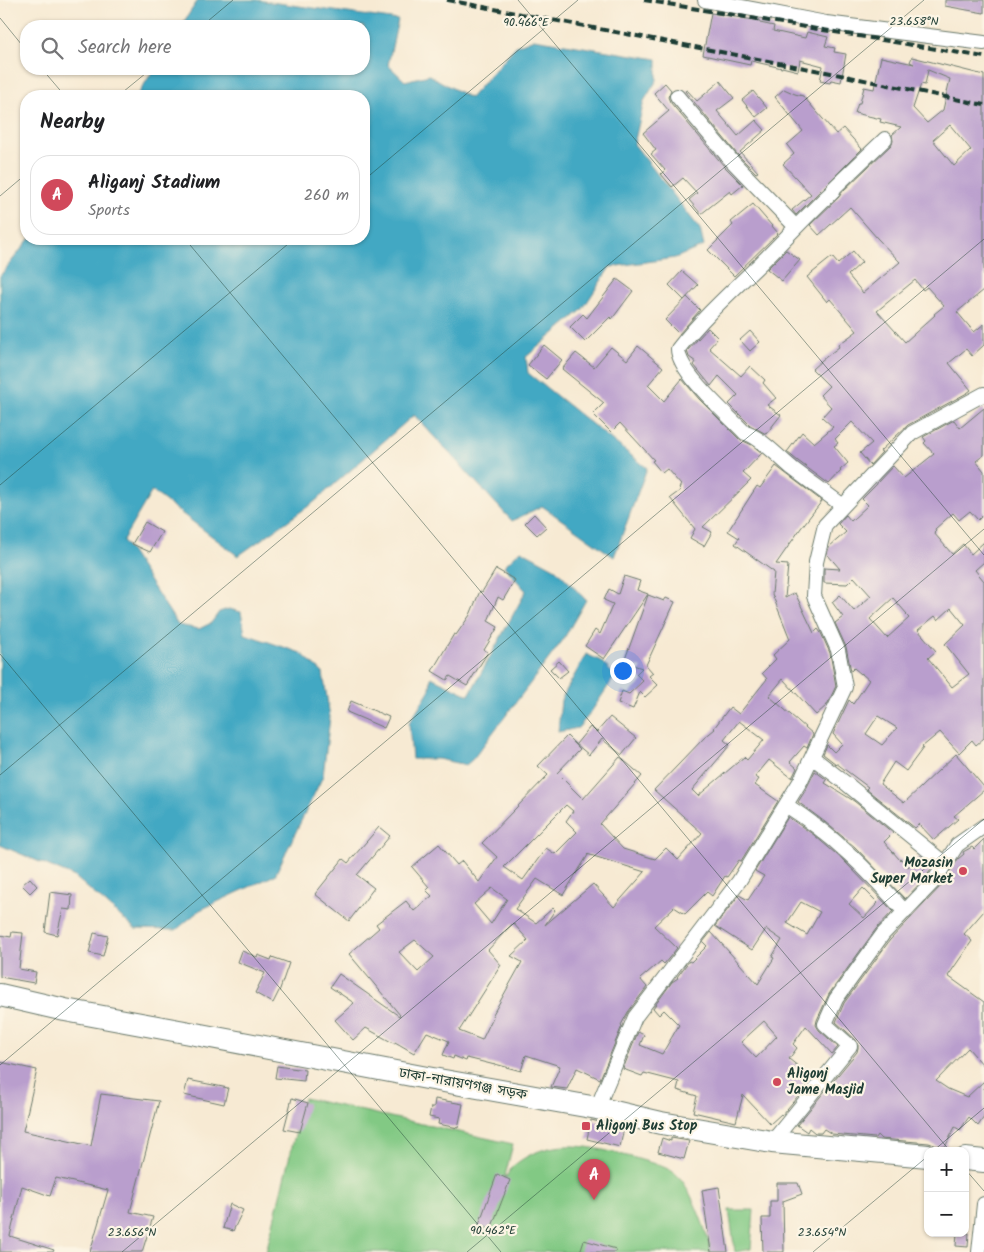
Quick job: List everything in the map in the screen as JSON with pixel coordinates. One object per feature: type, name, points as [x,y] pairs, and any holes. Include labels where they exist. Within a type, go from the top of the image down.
[{"type":"highway","name":"ঢাকা-নারায়ণগঞ্জ সড়ক","points":[[0,995],[65,1010],[597,1108],[661,1123],[772,1142],[924,1156]]},
{"type":"highway","points":[[969,1160],[984,1162]]},
{"type":"street","points":[[706,0],[826,23],[984,43]]},
{"type":"street","points":[[677,96],[731,160],[796,227]]},
{"type":"street","points":[[843,506],[756,438],[745,433],[692,379],[681,360],[678,349],[705,318],[885,138]]},
{"type":"street","points":[[597,1108],[635,1018],[739,881],[801,780],[845,687],[838,650],[814,596],[816,562],[825,525],[912,433],[984,394]]},
{"type":"street","points":[[812,757],[945,864]]},
{"type":"street","points":[[786,804],[846,850],[880,883],[905,912]]},
{"type":"street","points":[[772,1142],[850,1046],[825,1024],[836,999],[883,934],[934,881],[957,845],[984,826]]},
{"type":"street","points":[[979,1252],[984,1204]]},
{"type":"green space","points":[[304,1098],[513,1144],[504,1180],[512,1167],[528,1156],[541,1150],[555,1147],[582,1146],[595,1148],[659,1165],[676,1174],[685,1184],[699,1214],[711,1252],[266,1252]]},
{"type":"green space","points":[[729,1210],[754,1210],[751,1249],[735,1252]]},
{"type":"water","points":[[198,0],[256,0],[398,20],[388,65],[405,81],[429,75],[470,98],[516,46],[534,39],[657,59],[657,80],[644,101],[634,144],[700,229],[704,246],[675,258],[610,267],[582,310],[526,357],[528,373],[647,468],[614,557],[542,506],[512,521],[414,415],[313,503],[238,556],[152,491],[123,540],[178,625],[199,629],[211,623],[219,612],[229,609],[241,612],[245,634],[301,653],[323,673],[330,717],[323,776],[275,875],[200,910],[176,930],[135,929],[75,877],[0,845],[0,276],[24,245],[370,245],[370,90],[141,90],[150,75],[370,75],[370,20],[185,20]]},
{"type":"water","points":[[521,550],[556,569],[586,600],[563,640],[473,759],[466,765],[438,759],[412,759],[409,723],[430,689],[431,677],[469,695],[526,591],[504,566]]},
{"type":"water","points":[[586,654],[601,661],[615,676],[578,728],[558,732],[561,700]]},
{"type":"building","points":[[945,0],[984,0],[984,13],[945,6]]},
{"type":"building","points":[[711,13],[760,21],[760,23],[774,26],[773,31],[805,38],[807,32],[828,37],[825,46],[835,48],[834,52],[846,54],[841,82],[831,80],[830,83],[820,81],[823,66],[800,60],[798,71],[751,61],[750,65],[703,55]]},
{"type":"building","points":[[881,57],[914,64],[910,62],[912,57],[984,75],[984,290],[957,312],[974,332],[984,324],[984,345],[972,356],[966,349],[949,363],[971,390],[908,425],[880,451],[882,452],[870,465],[860,453],[872,443],[852,422],[835,439],[838,443],[834,446],[848,463],[829,484],[787,452],[802,432],[814,443],[833,427],[822,417],[831,407],[820,395],[829,386],[812,369],[839,347],[838,345],[857,331],[830,299],[827,302],[807,277],[832,257],[838,264],[853,251],[862,262],[848,275],[863,293],[900,262],[850,207],[819,235],[810,225],[891,145],[893,141],[892,135],[901,127],[880,122],[881,119],[855,113],[864,87],[874,89]],"holes":[[[928,70],[950,79],[943,110],[927,123],[913,108],[921,84],[925,85]],[[950,125],[971,150],[954,166],[933,140]],[[915,280],[923,290],[927,287],[944,306],[905,342],[877,311]]]},
{"type":"building","points":[[720,81],[734,98],[717,111],[738,136],[756,120],[765,130],[740,152],[758,172],[756,173],[737,154],[685,91],[687,90],[697,101]]},
{"type":"building","points":[[665,83],[671,90],[668,97],[670,102],[724,166],[743,185],[732,194],[730,191],[701,214],[689,200],[697,193],[683,178],[672,187],[661,174],[665,170],[651,154],[656,150],[643,133],[669,111],[654,93]]},
{"type":"building","points":[[784,89],[803,96],[836,134],[843,128],[862,149],[796,215],[792,210],[811,194],[783,164],[794,154],[787,145],[803,131],[775,97]]},
{"type":"building","points":[[753,91],[767,108],[756,117],[742,100]]},
{"type":"building","points":[[753,204],[778,233],[734,276],[708,250],[733,225],[731,222]]},
{"type":"building","points":[[786,250],[800,260],[782,281],[767,269]]},
{"type":"building","points":[[682,271],[698,285],[684,300],[669,285]]},
{"type":"building","points":[[617,279],[633,291],[612,319],[610,317],[585,342],[570,327],[583,314],[587,318]]},
{"type":"building","points":[[687,297],[700,310],[679,334],[665,320]]},
{"type":"building","points":[[708,328],[718,338],[709,348],[741,376],[750,366],[765,380],[763,383],[776,398],[767,405],[781,415],[766,434],[750,425],[729,404],[738,395],[719,376],[711,386],[694,365],[696,362],[689,357],[687,351]]},
{"type":"building","points":[[750,331],[760,342],[750,351],[740,340]]},
{"type":"building","points":[[544,345],[562,360],[546,379],[528,365]]},
{"type":"building","points":[[638,346],[663,367],[648,385],[664,401],[682,379],[739,439],[752,445],[762,453],[743,473],[751,480],[703,527],[712,532],[704,546],[690,538],[695,529],[670,498],[681,490],[679,488],[681,485],[667,469],[662,473],[652,461],[654,460],[620,423],[611,432],[593,414],[604,403],[562,369],[576,353],[594,367],[611,347],[627,360]]},
{"type":"building","points":[[984,408],[984,455],[976,461],[984,471],[984,514],[978,520],[970,511],[959,520],[953,513],[935,529],[934,533],[952,554],[963,544],[971,554],[984,542],[984,562],[975,570],[984,581],[984,738],[976,745],[972,740],[959,753],[940,732],[922,747],[906,771],[894,762],[880,784],[904,803],[956,754],[984,787],[984,790],[954,816],[958,819],[934,840],[919,824],[915,828],[866,789],[868,787],[823,754],[827,745],[834,752],[842,744],[833,734],[849,700],[853,704],[869,680],[854,668],[851,671],[846,647],[835,623],[843,617],[832,602],[840,595],[854,611],[871,596],[854,577],[847,584],[824,583],[824,568],[840,569],[827,554],[829,547],[846,532],[838,524],[846,515],[851,521],[868,505],[862,499],[893,466],[904,478],[934,454],[924,443],[926,441],[923,437],[954,420],[960,428]],"holes":[[[893,598],[909,618],[887,638],[870,619]],[[951,608],[965,625],[945,644],[969,674],[952,687],[928,658],[936,651],[918,630],[935,616],[938,620]],[[878,716],[897,728],[882,745],[866,734]]]},
{"type":"building","points":[[776,466],[822,501],[776,564],[788,565],[785,598],[795,593],[814,633],[818,629],[821,633],[830,653],[836,686],[827,705],[816,715],[783,679],[769,696],[813,734],[807,748],[804,746],[790,762],[797,768],[792,778],[769,760],[755,777],[759,779],[755,785],[778,801],[741,861],[739,860],[727,877],[725,876],[712,896],[707,892],[685,914],[674,907],[654,926],[677,948],[664,964],[661,961],[640,979],[647,987],[628,1012],[621,1025],[600,1079],[577,1068],[567,1089],[551,1087],[560,1066],[526,1055],[521,1071],[467,1058],[466,1061],[454,1056],[453,1059],[443,1055],[449,1041],[427,1032],[414,1053],[366,1028],[353,1040],[335,1020],[354,1003],[330,987],[339,974],[400,1015],[349,954],[379,928],[376,924],[406,901],[414,911],[432,896],[426,890],[429,887],[412,867],[439,844],[457,865],[462,861],[479,882],[497,857],[482,843],[548,775],[538,766],[567,736],[580,749],[557,773],[583,799],[620,757],[642,776],[600,824],[623,849],[655,859],[666,848],[678,860],[702,833],[654,790],[715,729],[730,707],[739,714],[767,679],[762,673],[776,659],[773,655],[790,639],[772,594],[774,572],[735,544],[739,538],[728,531],[757,486],[760,488]],"holes":[[[739,721],[764,740],[747,760],[744,757],[698,796],[692,790],[730,745],[724,740]],[[566,805],[573,811],[566,821],[577,832],[555,854],[546,848],[523,880],[504,867]],[[587,854],[645,872],[614,907],[593,884],[545,925],[555,910],[553,908],[536,923],[515,909],[537,879],[563,895]],[[492,888],[507,899],[491,924],[474,904]],[[513,923],[528,940],[511,956],[522,962],[492,1016],[482,1040],[459,1031],[501,965],[488,950]],[[415,940],[434,957],[418,972],[399,952]]]},
{"type":"building","points":[[534,514],[546,527],[537,535],[525,523]]},
{"type":"building","points":[[145,522],[162,532],[150,552],[132,544]]},
{"type":"building","points":[[496,569],[515,580],[503,600],[498,597],[488,621],[498,627],[484,650],[488,652],[467,686],[450,676],[447,680],[432,671],[454,634],[456,635],[470,615],[480,591],[482,592]]},
{"type":"building","points":[[624,576],[640,581],[637,590],[648,594],[604,659],[585,646],[595,630],[600,634],[613,604],[604,600],[609,589],[618,594]]},
{"type":"building","points":[[648,595],[664,601],[666,598],[675,602],[646,665],[653,673],[649,676],[658,685],[645,697],[640,692],[633,709],[618,703],[622,691],[629,694],[643,681],[636,674],[642,668],[624,662]]},
{"type":"building","points":[[559,661],[568,671],[559,678],[550,669]]},
{"type":"building","points":[[351,701],[389,717],[384,728],[347,712]]},
{"type":"building","points":[[610,717],[636,738],[622,755],[602,739],[589,755],[576,744],[590,727],[597,732]]},
{"type":"building","points":[[815,771],[827,780],[825,783],[854,801],[893,833],[884,842],[908,867],[921,856],[933,866],[927,876],[905,899],[855,847],[798,802]]},
{"type":"building","points":[[788,817],[814,835],[843,860],[893,911],[876,929],[829,994],[817,1020],[816,1025],[819,1030],[838,1047],[832,1054],[806,1026],[793,1044],[797,1048],[789,1059],[813,1078],[782,1115],[770,1124],[743,1095],[736,1122],[693,1112],[697,1096],[677,1090],[679,1082],[644,1073],[642,1076],[623,1069],[638,1032],[644,1035],[640,1045],[662,1054],[679,1025],[664,1010],[659,1015],[653,1008],[672,982],[678,978],[689,961],[691,962],[707,946],[703,942],[711,932],[758,984],[774,958],[772,957],[782,940],[766,929],[752,950],[715,926],[739,895],[748,900],[764,876],[755,871]],"holes":[[[863,888],[878,903],[864,918],[849,904]],[[801,902],[820,912],[807,935],[787,923]],[[764,1021],[777,1036],[756,1058],[741,1042]]]},
{"type":"building","points":[[379,827],[390,836],[357,875],[374,888],[349,921],[315,894],[343,859],[348,863]]},
{"type":"building","points":[[984,839],[984,911],[964,934],[972,941],[948,976],[984,1002],[984,1066],[968,1048],[936,1081],[948,1089],[967,1097],[984,1081],[984,1117],[978,1126],[969,1117],[960,1130],[955,1127],[945,1147],[929,1143],[881,1139],[877,1135],[875,1138],[832,1134],[824,1129],[821,1133],[815,1133],[809,1128],[807,1132],[797,1125],[857,1052],[858,1044],[856,1040],[836,1022],[844,1003],[890,940],[941,886],[958,859],[964,854],[963,852],[972,847],[974,849]]},
{"type":"building","points":[[30,878],[37,886],[30,893],[22,885]]},
{"type":"building","points":[[50,892],[72,895],[71,910],[63,909],[57,935],[45,932]]},
{"type":"building","points":[[12,932],[23,933],[19,969],[36,972],[34,983],[0,977],[0,935],[11,937]]},
{"type":"building","points":[[94,933],[108,936],[103,956],[89,953]]},
{"type":"building","points":[[242,951],[257,957],[258,955],[271,960],[272,957],[289,963],[273,1003],[255,993],[265,973],[238,962]]},
{"type":"building","points":[[0,1062],[37,1070],[23,1131],[91,1146],[101,1094],[159,1101],[130,1212],[153,1217],[142,1252],[90,1252],[108,1190],[56,1178],[50,1196],[22,1186],[10,1236],[54,1250],[53,1252],[0,1252]]},
{"type":"building","points":[[277,1066],[305,1070],[304,1081],[275,1078]]},
{"type":"building","points":[[188,1080],[228,1088],[224,1104],[184,1095]]},
{"type":"building","points":[[292,1098],[308,1103],[300,1132],[284,1129]]},
{"type":"building","points":[[435,1099],[463,1104],[458,1128],[438,1124],[439,1119],[429,1117],[431,1107],[434,1107]]},
{"type":"building","points":[[591,1120],[624,1128],[620,1147],[587,1139]]},
{"type":"building","points":[[662,1138],[671,1141],[671,1138],[689,1141],[684,1159],[658,1152]]},
{"type":"building","points":[[497,1174],[510,1180],[491,1229],[478,1227]]},
{"type":"building","points":[[777,1183],[798,1183],[802,1194],[783,1201],[784,1252],[763,1252],[762,1218],[770,1218],[770,1201],[777,1201]]},
{"type":"building","points":[[719,1187],[728,1252],[711,1252],[702,1190]]},
{"type":"building","points":[[230,1204],[243,1210],[233,1231],[223,1228]]},
{"type":"building","points":[[957,1237],[969,1237],[968,1247],[956,1246]]},
{"type":"building","points":[[584,1240],[616,1249],[615,1252],[580,1252]]},
{"type":"railway","points":[[447,0],[826,72],[984,105]]},
{"type":"railway","points":[[644,0],[984,57]]},
{"type":"place","name":"Mozasin Super Market","points":[[963,871]]},
{"type":"place","name":"Aligonj Jame Masjid","points":[[777,1082]]},
{"type":"place","name":"Aligonj Bus Stop","points":[[586,1126]]},
{"type":"place","name":"Aliganj Stadium","points":[[594,1200]]}]
